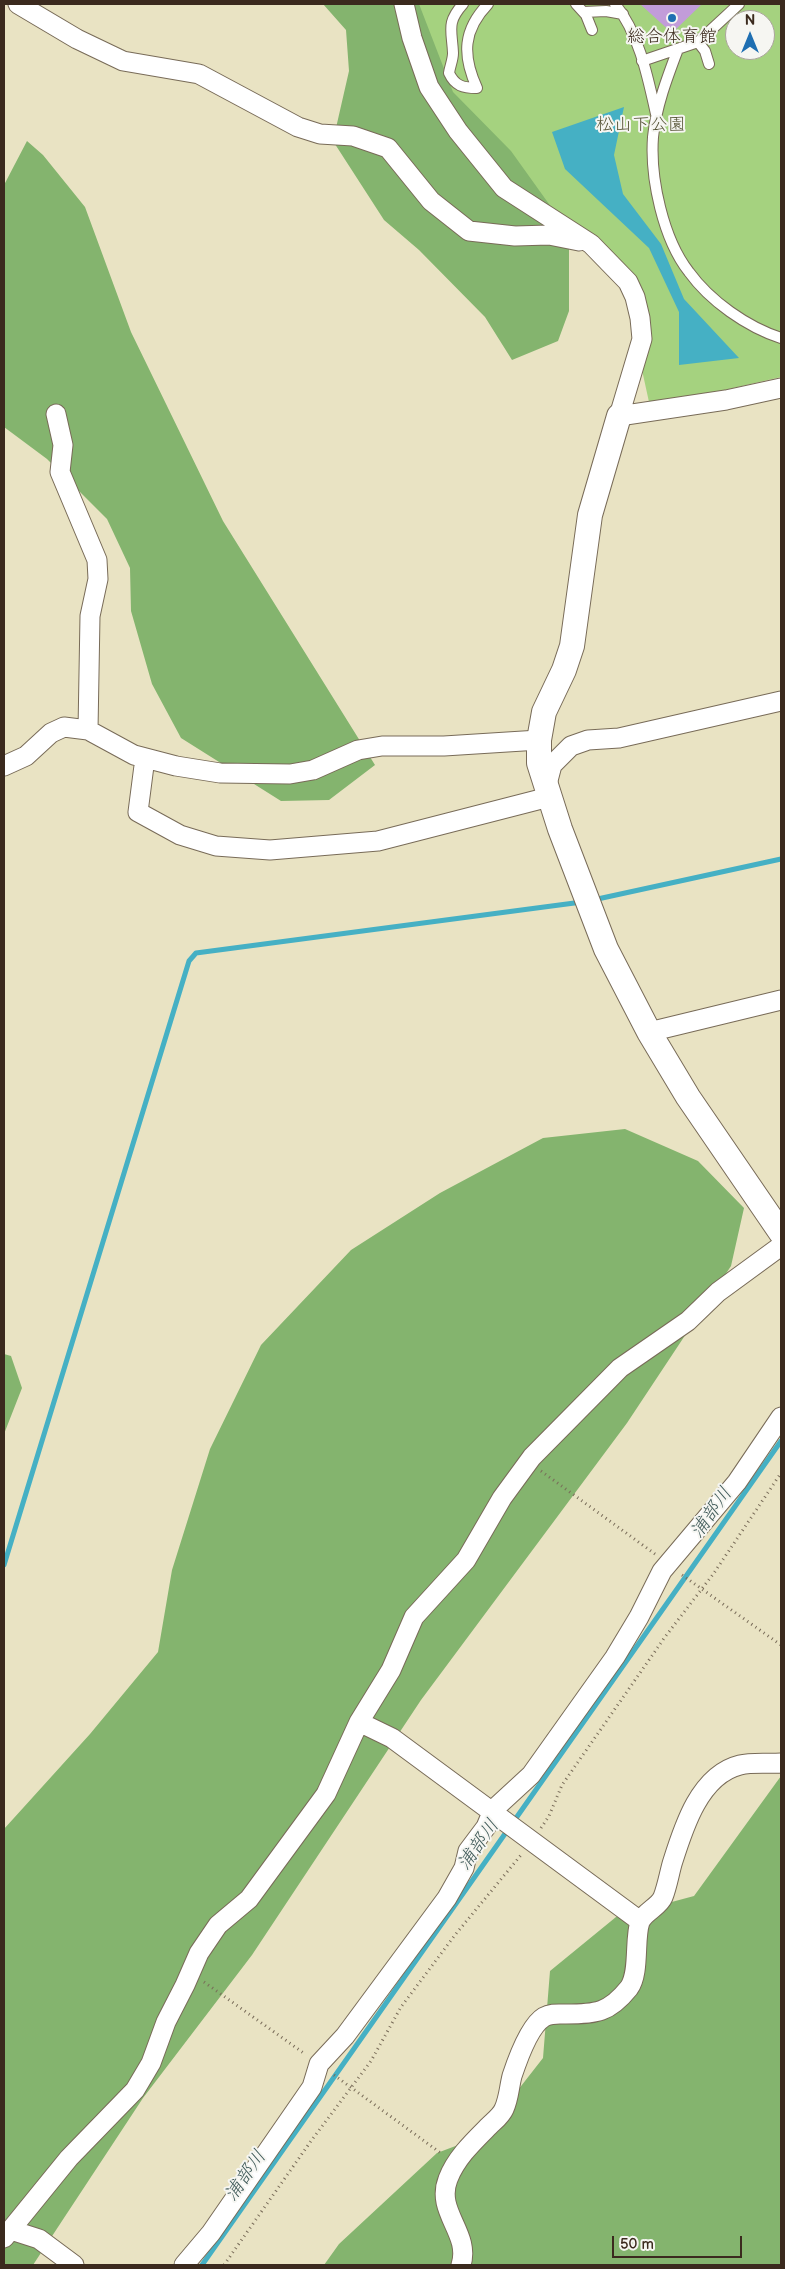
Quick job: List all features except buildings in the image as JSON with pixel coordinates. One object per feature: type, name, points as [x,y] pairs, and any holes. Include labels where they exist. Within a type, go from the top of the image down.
[{"type":"street","points":[[18,4],[77,39],[123,61],[198,74],[298,127],[320,134],[353,136],[388,148],[431,201],[469,232],[514,236],[549,235],[591,244]]},
{"type":"street","points":[[404,4],[412,38],[429,87],[458,131],[504,188],[591,244],[628,282],[635,297],[642,339],[590,515],[572,646],[564,670],[544,712],[539,740],[539,762],[547,793],[606,950],[649,1032],[688,1097],[781,1233]]},
{"type":"street","points":[[619,416],[726,400],[781,388]]},
{"type":"street","points":[[56,414],[63,445],[60,472],[97,560],[98,579],[90,616],[88,730]]},
{"type":"street","points":[[547,793],[552,765],[571,746],[588,740],[619,738],[781,700]]},
{"type":"street","points":[[4,766],[26,756],[51,734],[64,727],[88,730],[134,755],[220,773],[290,774],[313,770],[358,750],[382,746],[444,746],[539,740]]},
{"type":"street","points":[[145,758],[138,812],[180,835],[216,846],[270,850],[378,841],[547,793]]},
{"type":"street","points":[[649,1032],[781,1000]]},
{"type":"street","points":[[7,2234],[69,2158],[135,2090],[151,2063],[166,2022],[199,1953],[218,1925],[250,1899],[326,1794],[359,1722],[391,1670],[414,1617],[466,1560],[502,1498],[532,1457],[620,1368],[688,1320],[718,1292],[781,1246]]},
{"type":"street","points":[[184,2265],[211,2233],[312,2087],[319,2064],[345,2036],[447,1898],[464,1868],[468,1851],[486,1827],[493,1810],[531,1775],[615,1657],[639,1618],[662,1571],[737,1482],[781,1417]]},
{"type":"street","points":[[359,1722],[392,1738],[493,1810],[640,1921]]},
{"type":"street","points":[[461,2265],[464,2255],[462,2238],[445,2203],[446,2182],[455,2163],[503,2112],[520,2054],[530,2034],[542,2018],[552,2014],[592,2014],[606,2010],[620,1999],[631,1985],[640,1921],[662,1899],[687,1821],[698,1800],[709,1785],[726,1770],[740,1765],[781,1763]]},
{"type":"street","points":[[7,2234],[39,2239],[74,2265]]},
{"type":"lane","points":[[476,16],[462,6],[452,21],[449,30],[453,52],[450,73],[457,85],[465,88],[477,88],[471,75],[467,52],[468,36],[476,16],[488,4]]},
{"type":"lane","points":[[576,4],[584,12],[592,30]]},
{"type":"lane","points":[[615,4],[623,14],[632,33],[642,61],[656,115]]},
{"type":"lane","points":[[642,61],[698,42],[739,4]]},
{"type":"lane","points":[[584,12],[606,11],[623,14]]},
{"type":"lane","points":[[698,42],[705,51],[709,64]]},
{"type":"lane","points":[[678,49],[656,115],[653,138],[653,171],[670,237],[688,272],[715,299],[744,320],[781,338]]},
{"type":"path","points":[[224,2265],[311,2141],[371,2061],[401,2007],[503,1874],[533,1841],[549,1816],[562,1786],[665,1637],[714,1573],[781,1473]]},
{"type":"green space","points":[[323,4],[419,4],[453,92],[511,151],[569,232],[569,311],[558,341],[512,360],[485,317],[419,250],[384,220],[333,141],[349,71],[346,30]]},
{"type":"green space","name":"松山下公園","points":[[414,4],[781,4],[781,377],[664,404],[649,402],[642,370],[645,322],[609,248],[558,214],[462,124]]},
{"type":"green space","points":[[27,141],[43,155],[85,207],[131,332],[223,521],[375,765],[329,800],[281,801],[181,738],[152,684],[131,611],[130,568],[107,519],[47,459],[4,427],[4,185]]},
{"type":"green space","points":[[625,1129],[698,1161],[744,1208],[731,1266],[627,1423],[421,1700],[252,1955],[143,2098],[33,2265],[4,2265],[4,1829],[90,1734],[158,1652],[172,1570],[210,1449],[261,1345],[351,1250],[440,1193],[543,1138]]},
{"type":"green space","points":[[4,1354],[11,1356],[22,1388],[4,1434]]},
{"type":"green space","points":[[781,1776],[781,2265],[324,2265],[339,2244],[437,2153],[482,2136],[543,2058],[550,1971],[616,1917],[694,1896]]},
{"type":"water","points":[[624,107],[614,155],[623,194],[661,244],[684,299],[739,358],[679,365],[679,312],[649,248],[565,169],[552,132]]},
{"type":"waterway","points":[[593,900],[781,859]]},
{"type":"waterway","points":[[4,1565],[189,961],[196,953],[582,902]]},
{"type":"waterway","name":"浦部川","points":[[202,2265],[781,1441]]},
{"type":"place","name":"総合体育館","points":[[672,18]]}]
